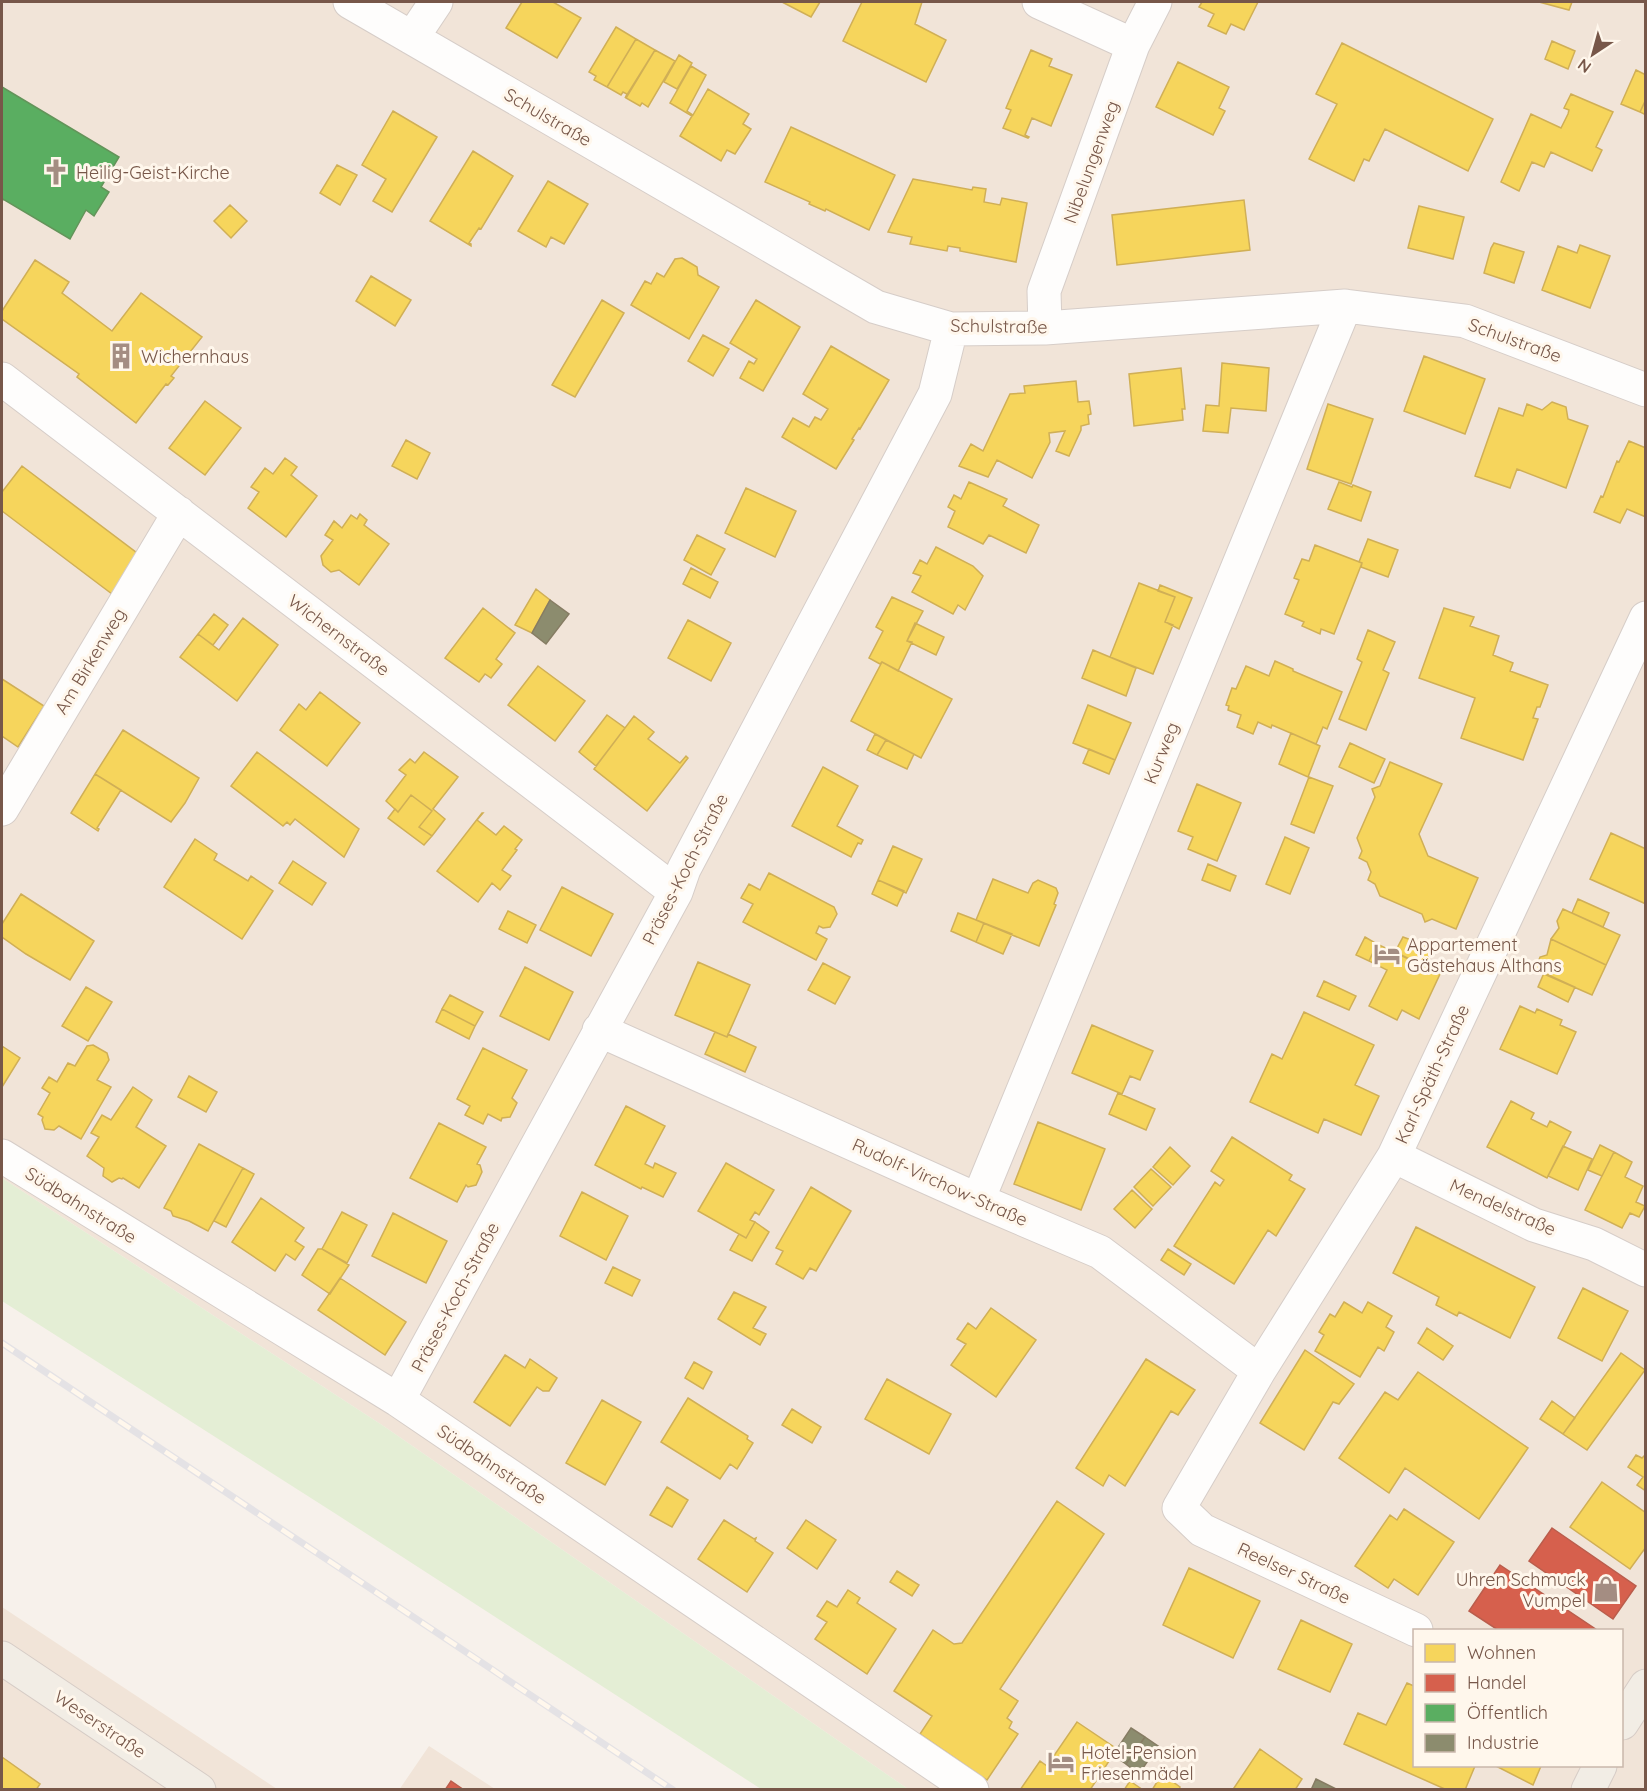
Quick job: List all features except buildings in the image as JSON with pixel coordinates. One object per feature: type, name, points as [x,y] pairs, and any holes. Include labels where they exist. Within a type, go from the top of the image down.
[{"type":"main road","name":"Weserstraße","points":[[2,1658],[199,1790]]},
{"type":"main road","points":[[1623,1721],[1646,1686]]},
{"type":"main road","points":[[1588,1790],[1600,1767]]},
{"type":"street","name":"Schulstraße","points":[[350,2],[876,307],[951,328],[1044,328],[1345,306],[1466,321],[1646,390]]},
{"type":"street","points":[[412,38],[436,2]]},
{"type":"street","points":[[1039,2],[1133,45]]},
{"type":"street","name":"Nibelungenweg","points":[[1044,328],[1044,291],[1133,45],[1155,2]]},
{"type":"street","name":"Kurweg","points":[[978,1200],[1345,306]]},
{"type":"street","name":"Präses-Koch-Straße","points":[[398,1400],[676,892],[684,869],[935,393],[951,328]]},
{"type":"street","name":"Wichernstraße","points":[[2,379],[676,892]]},
{"type":"street","name":"Am Birkenweg","points":[[2,809],[179,513]]},
{"type":"street","name":"Karl-Späth-Straße","points":[[1179,1508],[1259,1371],[1394,1156],[1646,618]]},
{"type":"street","name":"Rudolf-Virchow-Straße","points":[[599,1030],[978,1200],[1100,1252],[1259,1371]]},
{"type":"street","name":"Südbahnstraße","points":[[2,1156],[398,1400],[972,1790]]},
{"type":"street","name":"Mendelstraße","points":[[1394,1156],[1534,1225],[1594,1244],[1646,1270]]},
{"type":"street","name":"Reelser Straße","points":[[1179,1508],[1202,1530],[1414,1629]]},
{"type":"shaded area","points":[[2,2],[1645,2],[1645,1789],[908,1789],[385,1427],[2,1178]]},
{"type":"shaded area","points":[[2,1607],[277,1789],[2,1789]]},
{"type":"shaded area","points":[[429,1746],[495,1789],[399,1790]]},
{"type":"green space","points":[[2,1178],[385,1427],[908,1789],[761,1789],[2,1301]]},
{"type":"railway","points":[[2,1343],[673,1790]]},
{"type":"place","name":"Heilig-Geist-Kirche","points":[[56,172]]},
{"type":"place","name":"Wichernhaus","points":[[121,356]]},
{"type":"place","name":"Appartement Gästehaus Althans","points":[[1387,954]]},
{"type":"place","name":"Uhren Schmuck Vumpel","points":[[1606,1589]]},
{"type":"place","name":"Hotel-Pension Friesenmädel","points":[[1061,1762]]}]
